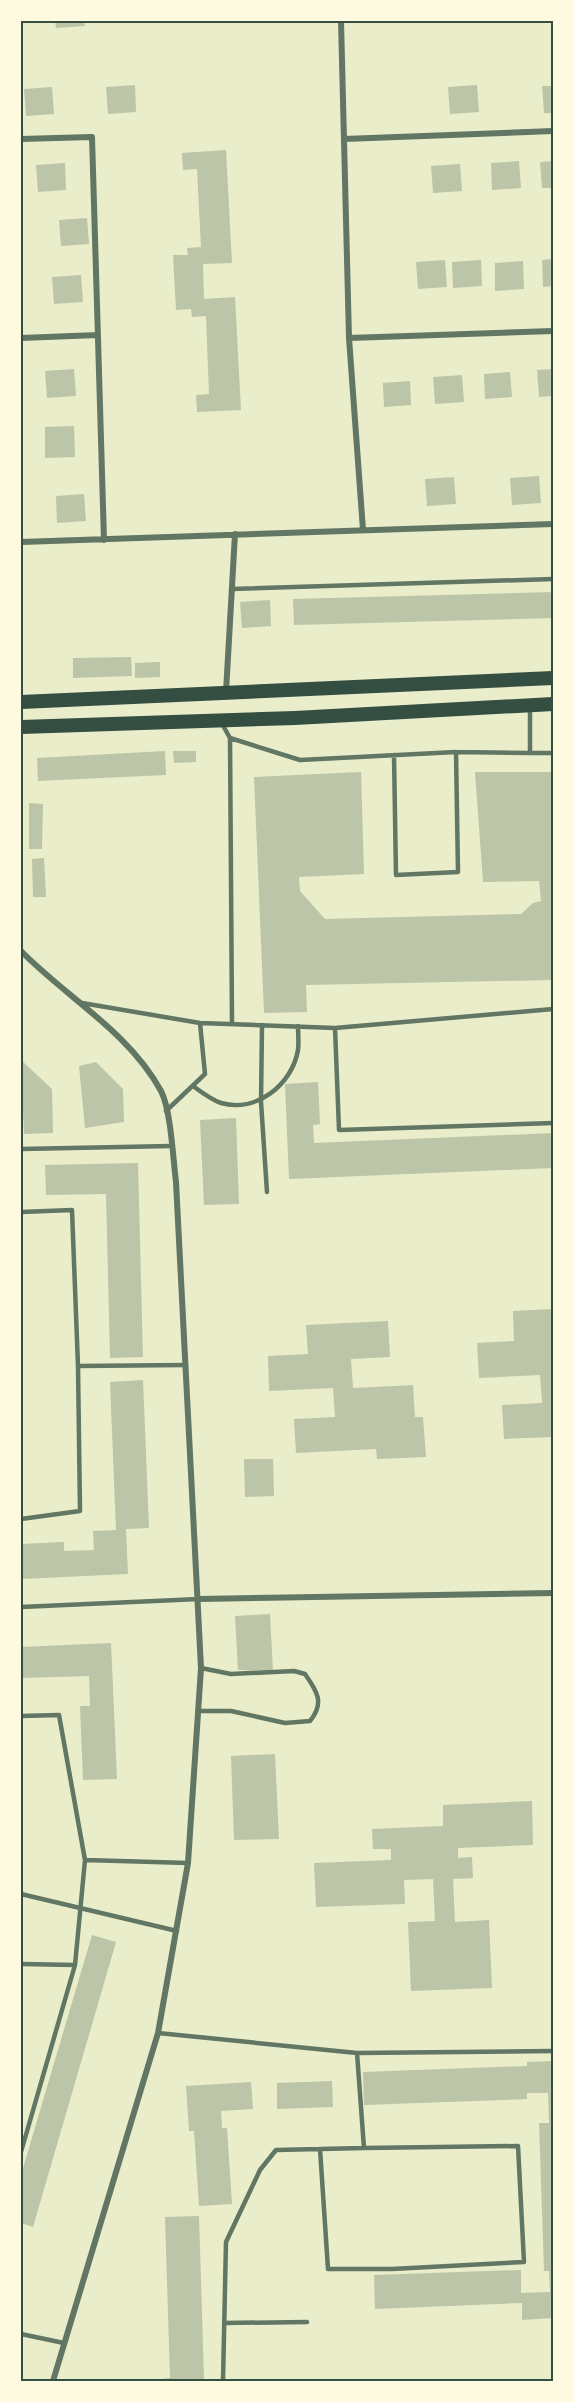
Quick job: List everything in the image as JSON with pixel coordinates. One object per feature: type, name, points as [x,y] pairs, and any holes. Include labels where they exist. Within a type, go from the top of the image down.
[{"type":"main road","points":[[21,702],[553,678]]},
{"type":"main road","points":[[21,726],[219,720],[553,704]]},
{"type":"street","points":[[341,21],[349,338],[363,530]]},
{"type":"street","points":[[344,138],[553,132]]},
{"type":"street","points":[[21,139],[92,137],[104,540]]},
{"type":"street","points":[[349,338],[553,331]]},
{"type":"street","points":[[21,338],[98,335]]},
{"type":"street","points":[[21,542],[553,524]]},
{"type":"street","points":[[226,693],[235,534]]},
{"type":"street","points":[[21,951],[82,1003],[135,1055],[162,1092],[176,1182],[201,1668],[188,1863],[158,2033],[53,2381]]},
{"type":"street","points":[[199,1599],[553,1593]]},
{"type":"lane","points":[[231,589],[553,579]]},
{"type":"lane","points":[[530,705],[530,753]]},
{"type":"lane","points":[[219,720],[230,738],[232,1023]]},
{"type":"lane","points":[[230,738],[300,760],[456,752],[553,753]]},
{"type":"lane","points":[[394,755],[396,875],[459,872],[456,752]]},
{"type":"lane","points":[[82,1003],[200,1023],[335,1028],[553,1009]]},
{"type":"lane","points":[[166,1111],[205,1074],[200,1023]]},
{"type":"lane","points":[[262,1025],[261,1101],[267,1192]]},
{"type":"lane","points":[[193,1086],[220,1102],[237,1106],[261,1101],[288,1075],[298,1052],[298,1026]]},
{"type":"lane","points":[[335,1028],[339,1130],[553,1123]]},
{"type":"lane","points":[[21,1149],[171,1146]]},
{"type":"lane","points":[[21,1212],[72,1210],[78,1366],[80,1511],[21,1519]]},
{"type":"lane","points":[[78,1366],[186,1365]]},
{"type":"lane","points":[[21,1607],[199,1599]]},
{"type":"lane","points":[[198,1711],[231,1711],[285,1723],[310,1721],[317,1712],[319,1698],[305,1674],[294,1671],[231,1674],[201,1668]]},
{"type":"lane","points":[[21,1716],[59,1715],[85,1860],[75,1965],[21,2152]]},
{"type":"lane","points":[[85,1860],[188,1863]]},
{"type":"lane","points":[[21,1894],[177,1931]]},
{"type":"lane","points":[[21,1964],[75,1965]]},
{"type":"lane","points":[[158,2033],[357,2053],[553,2051]]},
{"type":"lane","points":[[357,2053],[364,2148]]},
{"type":"lane","points":[[223,2381],[226,2242],[260,2170],[276,2150],[320,2149],[364,2148],[518,2146],[524,2262],[392,2269],[328,2269],[320,2149]]},
{"type":"lane","points":[[224,2323],[307,2322]]},
{"type":"lane","points":[[21,2334],[64,2343]]},
{"type":"building","points":[[55,21],[84,21],[85,26],[56,28]]},
{"type":"building","points":[[135,85],[136,112],[108,114],[106,87]]},
{"type":"building","points":[[477,85],[479,112],[450,114],[448,87]]},
{"type":"building","points":[[542,86],[553,86],[553,113],[544,113]]},
{"type":"building","points":[[52,87],[54,114],[26,116],[24,89]]},
{"type":"building","points":[[226,150],[232,263],[203,264],[204,299],[235,297],[241,410],[197,412],[196,395],[209,394],[206,316],[192,317],[191,309],[176,310],[173,255],[188,255],[187,248],[201,247],[197,169],[183,170],[182,153]]},
{"type":"building","points":[[519,161],[521,188],[492,190],[491,163]]},
{"type":"building","points":[[553,161],[553,188],[542,188],[540,162]]},
{"type":"building","points":[[65,163],[66,190],[38,192],[36,165]]},
{"type":"building","points":[[460,164],[462,191],[433,193],[431,166]]},
{"type":"building","points":[[87,218],[89,244],[61,246],[59,220]]},
{"type":"building","points":[[553,259],[553,286],[543,287],[542,260]]},
{"type":"building","points":[[445,260],[447,287],[418,289],[416,262]]},
{"type":"building","points":[[481,260],[482,286],[453,288],[452,262]]},
{"type":"building","points":[[523,261],[524,289],[495,291],[495,263]]},
{"type":"building","points":[[81,275],[83,302],[54,304],[52,277]]},
{"type":"building","points":[[74,369],[76,396],[47,398],[45,371]]},
{"type":"building","points":[[553,369],[553,396],[539,397],[537,370]]},
{"type":"building","points":[[510,372],[512,397],[485,399],[484,374]]},
{"type":"building","points":[[462,375],[464,402],[435,404],[433,377]]},
{"type":"building","points":[[410,381],[411,405],[384,407],[383,383]]},
{"type":"building","points":[[74,426],[75,457],[45,458],[45,427]]},
{"type":"building","points":[[539,476],[541,503],[512,505],[510,478]]},
{"type":"building","points":[[454,477],[456,504],[427,506],[425,479]]},
{"type":"building","points":[[84,494],[86,521],[57,523],[56,496]]},
{"type":"building","points":[[553,592],[553,618],[294,625],[293,599]]},
{"type":"building","points":[[270,600],[271,626],[242,628],[240,602]]},
{"type":"building","points":[[131,657],[132,676],[73,678],[73,658]]},
{"type":"building","points":[[160,662],[160,677],[135,678],[135,663]]},
{"type":"building","points":[[165,751],[166,775],[38,781],[37,758]]},
{"type":"building","points":[[173,751],[196,751],[196,762],[174,763]]},
{"type":"building","points":[[361,772],[364,874],[299,877],[300,891],[325,919],[521,914],[533,903],[541,901],[539,881],[483,882],[475,772],[553,772],[553,980],[306,985],[307,1012],[264,1013],[254,777]]},
{"type":"building","points":[[29,803],[43,804],[42,849],[29,849]]},
{"type":"building","points":[[44,858],[46,897],[33,897],[32,859]]},
{"type":"building","points":[[21,1060],[52,1089],[53,1133],[24,1134]]},
{"type":"building","points":[[96,1062],[123,1089],[124,1122],[85,1128],[79,1066]]},
{"type":"building","points":[[318,1082],[320,1124],[313,1125],[314,1143],[553,1133],[553,1168],[289,1179],[285,1084]]},
{"type":"building","points":[[236,1118],[239,1204],[204,1205],[200,1120]]},
{"type":"building","points":[[138,1163],[143,1357],[110,1358],[106,1194],[46,1195],[45,1165]]},
{"type":"building","points":[[553,1309],[553,1437],[504,1439],[502,1405],[542,1403],[540,1375],[479,1378],[477,1343],[514,1341],[513,1311]]},
{"type":"building","points":[[388,1321],[390,1357],[351,1359],[353,1388],[413,1385],[415,1417],[423,1417],[426,1457],[377,1459],[376,1449],[296,1453],[294,1419],[335,1417],[333,1388],[269,1391],[268,1356],[308,1354],[306,1325]]},
{"type":"building","points":[[143,1380],[149,1528],[126,1529],[128,1574],[21,1579],[21,1544],[64,1542],[64,1551],[94,1550],[93,1531],[116,1530],[110,1382]]},
{"type":"building","points":[[244,1459],[273,1459],[274,1496],[245,1497]]},
{"type":"building","points":[[270,1614],[273,1671],[238,1670],[235,1616]]},
{"type":"building","points":[[111,1643],[117,1779],[83,1780],[80,1706],[90,1706],[89,1676],[21,1678],[21,1647]]},
{"type":"building","points":[[275,1754],[279,1839],[234,1840],[231,1756]]},
{"type":"building","points":[[532,1801],[533,1845],[458,1848],[458,1858],[472,1857],[473,1878],[453,1879],[455,1922],[489,1920],[492,1988],[411,1991],[408,1922],[435,1921],[433,1879],[404,1880],[405,1904],[316,1907],[314,1863],[391,1860],[391,1849],[373,1849],[372,1829],[443,1826],[443,1805]]},
{"type":"building","points":[[92,1935],[116,1942],[33,2227],[21,2223],[21,2175]]},
{"type":"building","points":[[553,2061],[553,2318],[522,2320],[522,2303],[375,2309],[374,2275],[521,2270],[521,2293],[550,2292],[549,2271],[544,2271],[539,2123],[549,2123],[548,2093],[527,2093],[527,2099],[364,2105],[363,2072],[527,2066],[527,2062]]},
{"type":"building","points":[[332,2081],[333,2107],[277,2109],[277,2083]]},
{"type":"building","points":[[251,2082],[253,2109],[221,2111],[222,2128],[227,2128],[232,2204],[199,2206],[194,2131],[189,2131],[186,2086]]},
{"type":"building","points":[[199,2216],[204,2379],[162,2381],[162,2379],[170,2378],[165,2217]]}]
